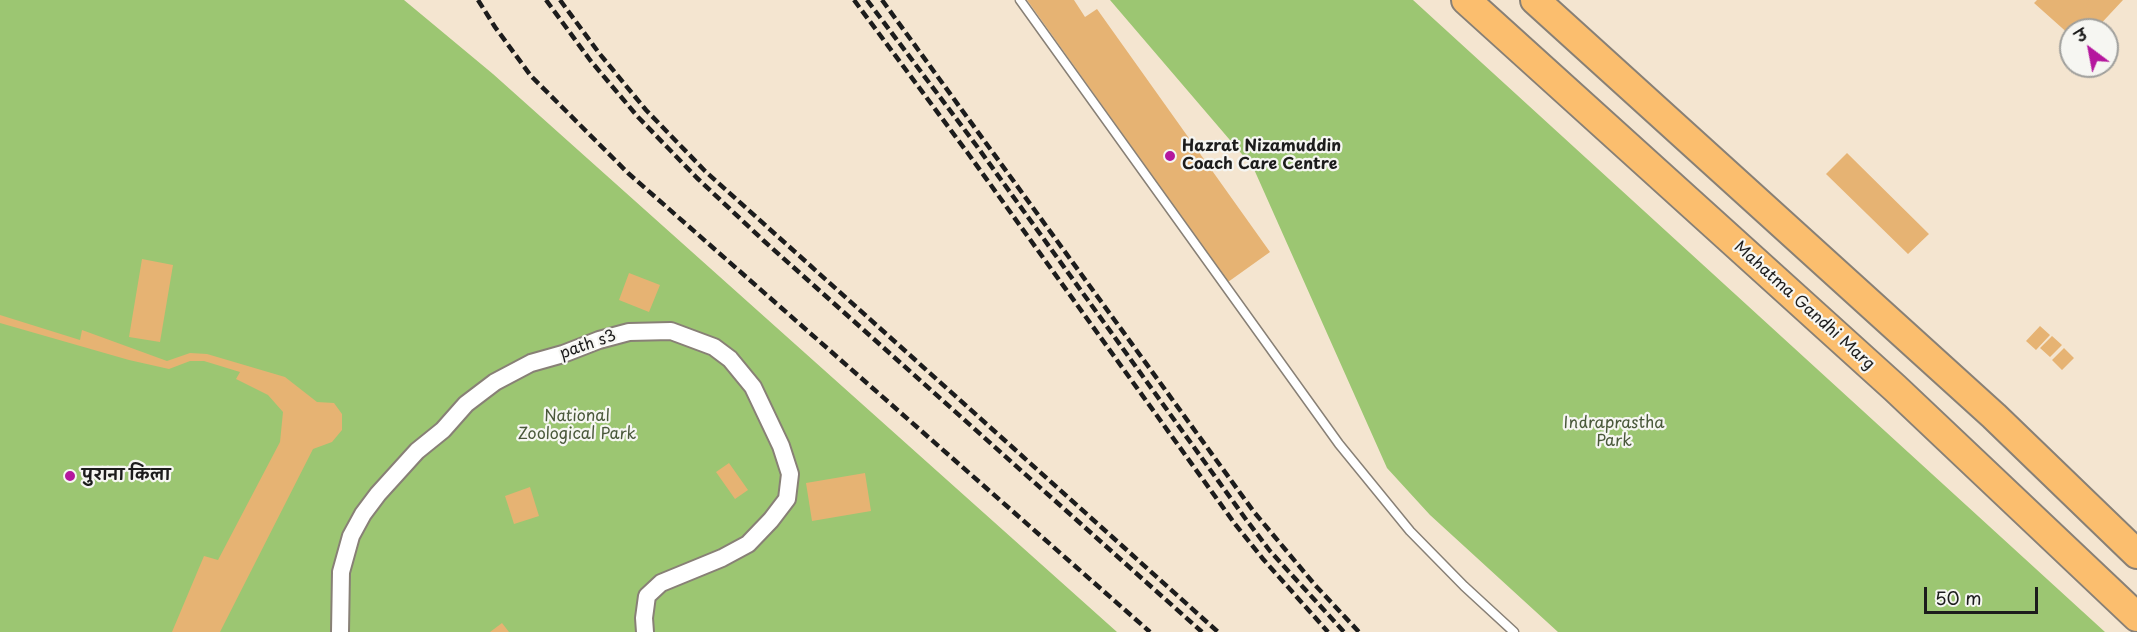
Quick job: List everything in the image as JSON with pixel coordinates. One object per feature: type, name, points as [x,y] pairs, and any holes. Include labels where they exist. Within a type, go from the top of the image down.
[{"type":"highway","name":"Mahatma Gandhi Marg","points":[[1466,0],[1894,388],[2137,617]]},
{"type":"highway","points":[[1534,0],[1994,416],[2137,554]]},
{"type":"street","name":"path s3","points":[[340,632],[341,572],[351,536],[363,514],[417,451],[443,430],[466,404],[495,382],[531,363],[629,332],[671,331],[714,347],[730,359],[753,387],[781,446],[790,474],[787,499],[748,544],[690,572],[661,583],[647,596],[645,632]]},
{"type":"lane","points":[[1020,0],[1339,444],[1410,531],[1464,586],[1514,632]]},
{"type":"green space","name":"National Zoological Park","points":[[0,0],[404,0],[493,74],[1117,632],[0,632]]},
{"type":"green space","name":"Indraprastha Park","points":[[1110,0],[1413,0],[2105,632],[1558,632],[1430,515],[1387,468],[1253,167]]},
{"type":"building","name":"Hazrat Nizamuddin Coach Care Centre","points":[[1027,0],[1074,0],[1085,17],[1097,9],[1270,252],[1228,282]]},
{"type":"building","points":[[2037,0],[2123,0],[2106,18],[2059,18],[2059,25],[2034,3]]},
{"type":"building","points":[[1847,153],[1929,234],[1908,254],[1826,174]]},
{"type":"building","points":[[142,259],[173,265],[160,342],[129,337]]},
{"type":"building","points":[[629,273],[660,285],[649,312],[619,300]]},
{"type":"building","points":[[0,315],[80,340],[82,330],[167,361],[190,353],[207,354],[285,377],[317,402],[334,403],[342,414],[342,430],[332,442],[313,449],[220,632],[172,632],[204,556],[218,560],[280,442],[283,412],[268,395],[236,379],[240,372],[204,361],[190,361],[169,369],[129,360],[0,323]]},
{"type":"building","points":[[2040,326],[2050,335],[2036,350],[2026,341]]},
{"type":"building","points":[[2052,336],[2062,345],[2050,357],[2040,348]]},
{"type":"building","points":[[2064,348],[2074,358],[2062,370],[2052,360]]},
{"type":"building","points":[[729,463],[748,490],[735,499],[716,472]]},
{"type":"building","points":[[865,473],[871,511],[812,521],[806,483]]},
{"type":"building","points":[[530,487],[539,516],[514,524],[505,496]]},
{"type":"building","points":[[502,623],[509,632],[490,632]]},
{"type":"railway","points":[[478,0],[531,76],[628,173],[1150,632]]},
{"type":"railway","points":[[546,0],[590,60],[638,117],[697,178],[764,241],[1202,632]]},
{"type":"railway","points":[[560,0],[599,53],[646,110],[705,171],[1218,632]]},
{"type":"railway","points":[[854,0],[967,152],[1235,524],[1328,632]]},
{"type":"railway","points":[[867,0],[976,145],[1245,518],[1270,551],[1344,632]]},
{"type":"railway","points":[[882,0],[1254,512],[1315,585],[1359,632]]},
{"type":"place","name":"Hazrat Nizamuddin Coach Care Centre","points":[[1170,156]]},
{"type":"place","name":"पुराना किला","points":[[70,476]]}]
